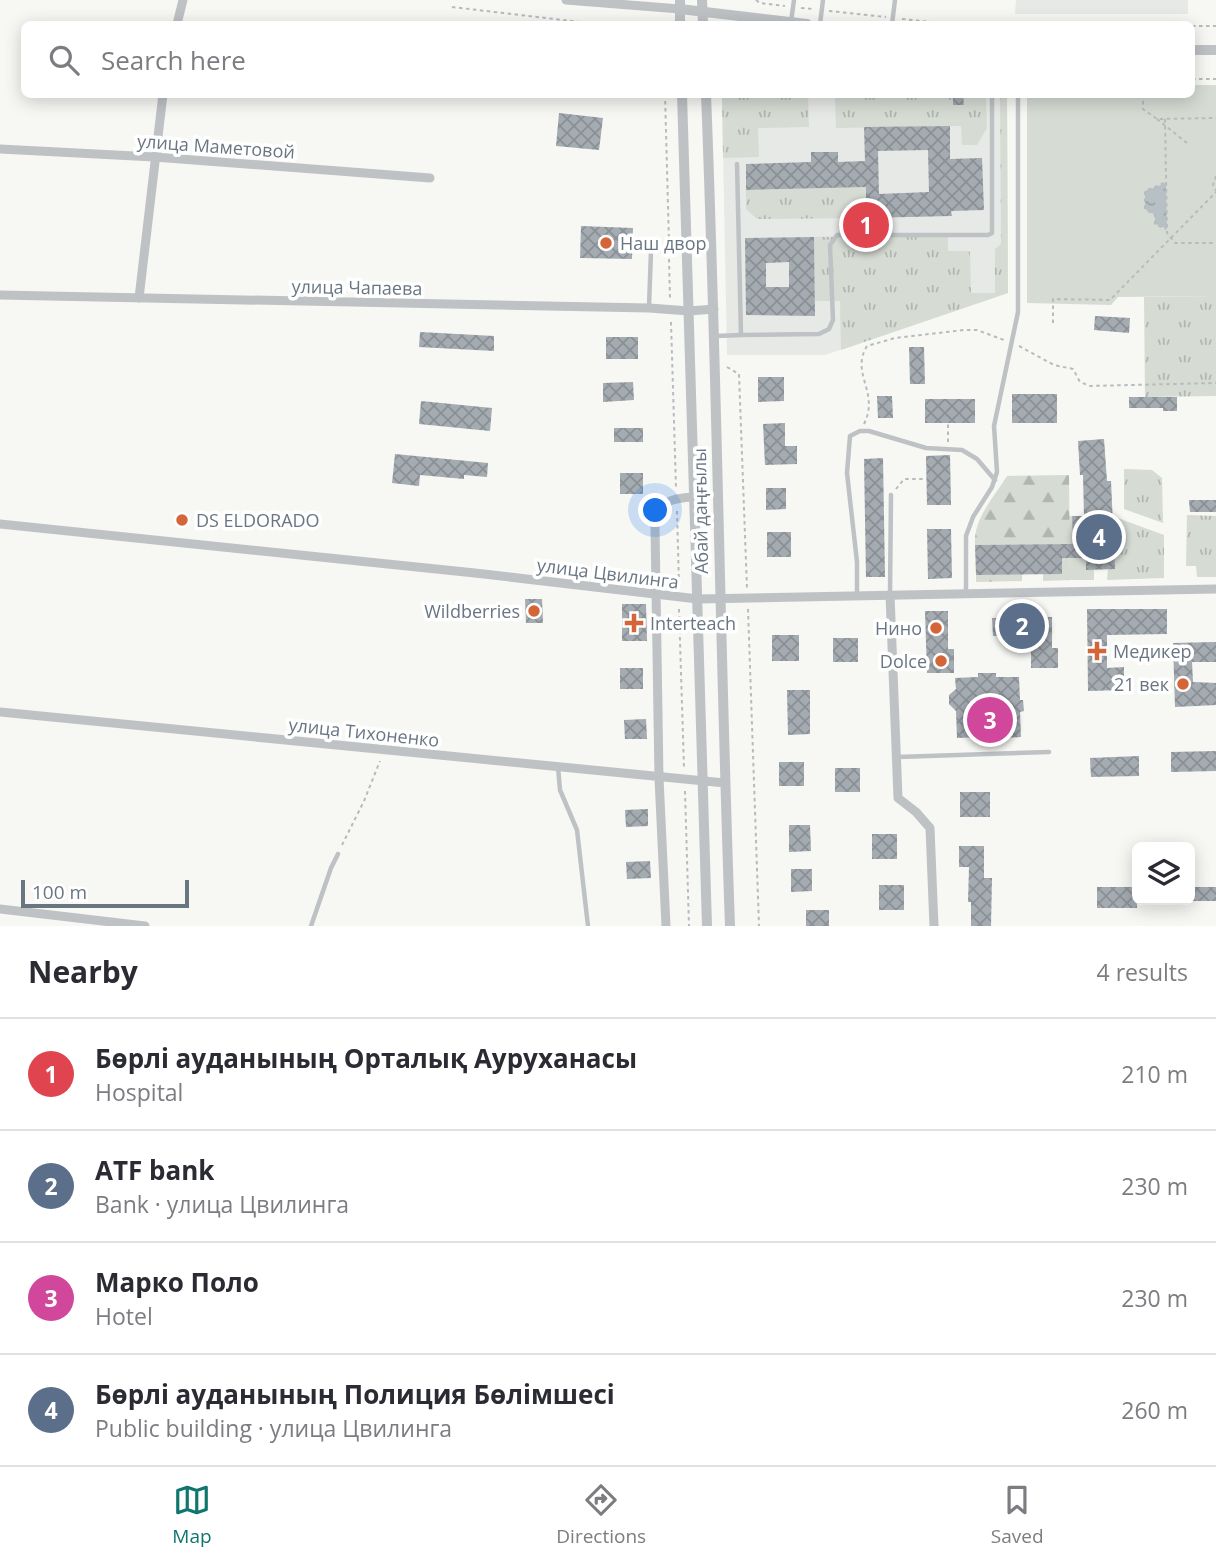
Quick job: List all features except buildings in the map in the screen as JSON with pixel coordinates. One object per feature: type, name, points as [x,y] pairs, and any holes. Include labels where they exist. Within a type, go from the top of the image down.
[{"type":"street","points":[[178,21],[183,0]]},
{"type":"street","points":[[566,0],[680,5],[703,12],[774,21]]},
{"type":"street","points":[[702,0],[703,21]]},
{"type":"street","points":[[1195,50],[1216,50]]},
{"type":"street","points":[[139,298],[162,98]]},
{"type":"street","name":"Абай даңғылы","points":[[682,98],[707,926]]},
{"type":"street","name":"Абай даңғылы","points":[[706,98],[730,926]]},
{"type":"street","name":"улица Маметовой","points":[[0,149],[154,157],[430,178]]},
{"type":"street","name":"улица Чапаева","points":[[0,295],[689,311],[714,309]]},
{"type":"street","points":[[666,926],[659,778],[656,516],[662,506],[674,498],[694,497]]},
{"type":"street","name":"улица Цвилинга","points":[[0,524],[698,599],[1216,589]]},
{"type":"street","points":[[890,595],[898,798],[916,811],[930,828],[934,926]]},
{"type":"street","name":"улица Тихоненко","points":[[0,712],[725,783]]},
{"type":"street","points":[[0,908],[145,926]]},
{"type":"lane","points":[[790,21],[794,0]]},
{"type":"lane","points":[[820,21],[823,0]]},
{"type":"lane","points":[[892,21],[895,0]]},
{"type":"lane","points":[[715,336],[819,334],[828,330],[833,320],[830,246],[838,235],[992,233],[992,98]]},
{"type":"lane","points":[[966,594],[965,543],[968,527],[995,480],[998,463],[994,426],[1018,312],[1018,98]]},
{"type":"lane","points":[[737,164],[741,335]]},
{"type":"lane","points":[[649,308],[650,251],[687,248]]},
{"type":"lane","points":[[857,596],[857,562],[847,473],[850,436],[860,431],[869,431],[926,448],[970,453],[995,480]]},
{"type":"lane","points":[[890,595],[891,495]]},
{"type":"lane","points":[[897,758],[1049,752]]},
{"type":"lane","points":[[558,767],[560,790],[577,830],[588,926]]},
{"type":"lane","points":[[311,926],[338,854]]},
{"type":"path","points":[[756,0],[760,3],[892,21]]},
{"type":"path","points":[[452,7],[571,21]]},
{"type":"path","points":[[1195,26],[1216,26]]},
{"type":"path","points":[[1195,79],[1216,79]]},
{"type":"path","points":[[1143,98],[1143,108],[1186,143]]},
{"type":"path","points":[[1157,119],[1216,118]]},
{"type":"path","points":[[1165,119],[1167,229],[1170,238],[1175,243],[1216,243]]},
{"type":"path","points":[[1053,323],[1053,299],[1110,300],[1216,192],[1213,185],[1216,176]]},
{"type":"path","points":[[1166,183],[1145,191],[1145,209],[1155,215],[1155,224],[1167,229]]},
{"type":"path","points":[[739,374],[759,926]]},
{"type":"path","points":[[948,422],[948,449]]},
{"type":"path","points":[[891,495],[904,479],[926,479]]},
{"type":"path","points":[[338,854],[364,801],[384,750]]},
{"type":"shaded area","points":[[1016,0],[1188,0],[1188,14],[1015,14]]},
{"type":"shaded area","points":[[722,98],[1007,98],[1008,293],[825,355],[727,355]]},
{"type":"green space","points":[[1195,85],[1216,85],[1216,296],[1118,297],[1111,305],[1027,303],[1027,98],[1195,98]]},
{"type":"green space","points":[[722,98],[808,98],[809,127],[758,128],[759,157],[723,158]]},
{"type":"green space","points":[[835,98],[986,98],[987,128],[977,145],[962,145],[961,126],[836,128]]},
{"type":"green space","points":[[1000,98],[1007,98],[1008,293],[841,350],[840,301],[815,301],[814,237],[948,235],[948,251],[970,251],[971,293],[995,293],[995,249],[1001,244]]},
{"type":"green space","points":[[866,187],[866,218],[757,219],[746,209],[746,190]]},
{"type":"green space","points":[[1216,296],[1216,396],[1145,397],[1144,297]]},
{"type":"green space","points":[[1124,469],[1152,470],[1162,478],[1163,523],[1124,509]]},
{"type":"green space","points":[[1069,475],[1070,580],[1043,581],[1043,574],[1062,573],[1061,544],[975,545],[981,517],[1007,476]]},
{"type":"green space","points":[[1187,515],[1216,516],[1216,577],[1197,577],[1196,566],[1186,566]]},
{"type":"green space","points":[[1069,516],[1072,516],[1073,558],[1086,558],[1086,569],[1094,569],[1094,580],[1070,580]]},
{"type":"green space","points":[[1112,516],[1164,535],[1164,578],[1107,580]]},
{"type":"green space","points":[[1022,574],[1022,581],[976,582],[976,575]]},
{"type":"water","points":[[1166,183],[1167,229],[1155,224],[1155,215],[1145,209],[1145,191]]},
{"type":"place","name":"Бөрлі ауданының Орталық Ауруханасы","points":[[866,225]]},
{"type":"place","name":"Наш двор","points":[[606,243]]},
{"type":"place","name":"DS ELDORADO","points":[[182,520]]},
{"type":"place","name":"Бөрлі ауданының Полиция Бөлімшесі","points":[[1099,537]]},
{"type":"place","name":"Wildberries","points":[[534,611]]},
{"type":"place","name":"Interteach","points":[[634,623]]},
{"type":"place","name":"ATF bank","points":[[1022,626]]},
{"type":"place","name":"Нино","points":[[936,628]]},
{"type":"place","name":"Медикер","points":[[1097,651]]},
{"type":"place","name":"Dolce","points":[[941,661]]},
{"type":"place","name":"21 век","points":[[1183,684]]},
{"type":"place","name":"Марко Поло","points":[[990,720]]}]
